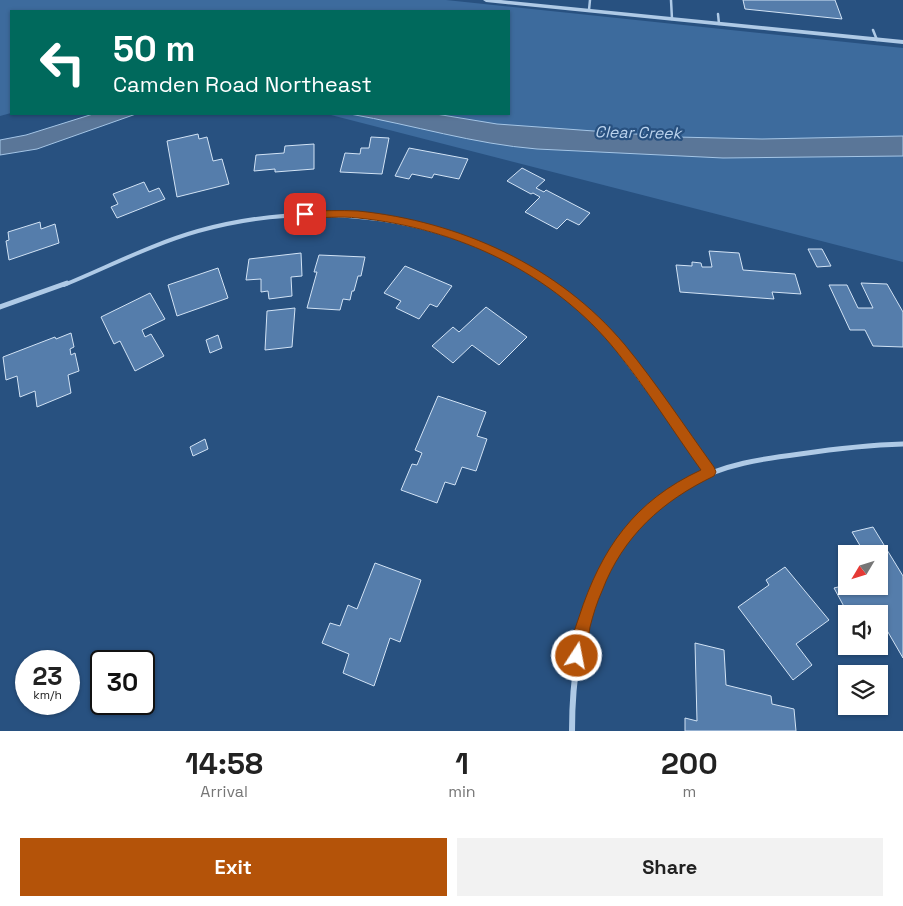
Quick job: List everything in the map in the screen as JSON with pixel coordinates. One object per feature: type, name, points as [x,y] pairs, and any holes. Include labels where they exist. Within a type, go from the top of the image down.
[{"type":"street","points":[[486,0],[903,42]]},
{"type":"street","points":[[0,307],[56,288],[166,241],[238,222],[276,216],[319,213],[356,214],[438,229],[482,245],[521,264],[560,291],[591,317],[620,348],[710,472]]},
{"type":"street","points":[[572,731],[574,671],[583,626],[596,588],[612,555],[632,526],[656,504],[681,485],[710,472],[749,461],[866,445],[903,444]]},
{"type":"lane","points":[[588,10],[590,0]]},
{"type":"lane","points":[[671,0],[672,19]]},
{"type":"lane","points":[[718,14],[719,24]]},
{"type":"lane","points":[[873,30],[877,40]]},
{"type":"shaded area","points":[[0,0],[446,0],[903,48],[903,262],[331,115],[510,115],[510,10],[10,10],[10,113],[0,116]]},
{"type":"shaded area","points":[[90,115],[133,115],[37,149],[0,155],[0,140],[26,135]]},
{"type":"shaded area","points":[[356,115],[442,115],[497,124],[677,137],[762,139],[903,136],[903,156],[723,158],[537,149],[467,139]]},
{"type":"building","points":[[743,0],[835,0],[842,19],[745,9]]},
{"type":"building","points":[[198,134],[199,139],[207,137],[213,161],[222,159],[229,184],[177,197],[167,141]]},
{"type":"building","points":[[371,137],[389,138],[382,174],[340,172],[345,153],[360,154],[361,148],[369,148]]},
{"type":"building","points":[[314,144],[314,169],[275,172],[275,169],[254,171],[256,155],[284,153],[285,146]]},
{"type":"building","points":[[409,148],[468,159],[459,179],[434,174],[432,178],[412,174],[409,179],[395,176]]},
{"type":"building","points":[[522,168],[545,180],[536,188],[544,192],[546,190],[590,213],[579,225],[567,219],[557,229],[525,212],[540,197],[507,181]]},
{"type":"building","points":[[144,182],[149,192],[159,188],[165,199],[117,218],[111,207],[118,204],[113,194]]},
{"type":"building","points":[[40,222],[41,229],[55,224],[59,243],[9,260],[6,241],[9,240],[8,232]]},
{"type":"building","points":[[808,249],[822,249],[831,266],[817,267]]},
{"type":"building","points":[[709,251],[739,253],[743,270],[795,274],[801,294],[772,292],[774,299],[680,292],[676,265],[692,266],[692,262],[701,263],[702,267],[712,267]]},
{"type":"building","points":[[301,253],[302,276],[291,277],[292,296],[269,299],[268,291],[261,292],[261,279],[246,280],[249,259]]},
{"type":"building","points":[[319,255],[365,257],[361,276],[358,276],[350,300],[343,299],[340,310],[307,308],[317,272],[314,272]]},
{"type":"building","points":[[405,266],[452,286],[437,307],[430,304],[419,319],[396,308],[401,301],[384,293]]},
{"type":"building","points":[[218,268],[228,298],[177,316],[168,285]]},
{"type":"building","points":[[861,283],[887,284],[903,312],[903,347],[873,346],[865,330],[850,330],[829,285],[847,285],[858,308],[873,308]]},
{"type":"building","points":[[150,293],[165,319],[142,330],[145,337],[151,334],[164,356],[135,371],[120,341],[114,344],[101,317]]},
{"type":"building","points":[[486,307],[527,337],[499,365],[472,345],[453,363],[432,346],[453,327],[459,332]]},
{"type":"building","points":[[295,308],[292,347],[265,350],[267,311]]},
{"type":"building","points":[[71,333],[74,347],[70,349],[71,355],[75,353],[79,371],[68,375],[71,393],[37,407],[35,391],[20,397],[17,376],[6,380],[3,357],[55,337],[56,339]]},
{"type":"building","points":[[218,335],[222,348],[210,353],[206,340]]},
{"type":"building","points":[[438,396],[486,412],[477,436],[487,439],[476,471],[462,467],[455,485],[445,482],[437,503],[401,490],[412,464],[417,465],[422,453],[415,450]]},
{"type":"building","points":[[205,439],[208,449],[193,456],[190,447]]},
{"type":"building","points":[[873,527],[884,545],[860,545],[852,532]]},
{"type":"building","points":[[888,552],[903,576],[903,658],[888,632],[888,605],[843,605],[834,588],[838,587],[838,595],[888,595]]},
{"type":"building","points":[[375,563],[421,580],[400,642],[390,638],[374,686],[343,673],[349,654],[322,643],[330,623],[340,626],[348,605],[357,609]]},
{"type":"building","points":[[785,567],[829,620],[796,644],[812,665],[793,680],[738,607],[769,585],[766,580]]},
{"type":"building","points":[[695,643],[724,650],[726,685],[771,696],[772,704],[794,709],[796,731],[685,731],[685,718],[697,721]]},
{"type":"route","points":[[305,214],[356,214],[438,229],[482,245],[521,264],[560,291],[591,317],[620,348],[710,472],[681,485],[632,526],[612,555],[596,588],[583,626],[577,656]]},
{"type":"water label","name":"Clear Creek","points":[[638,132]]}]
